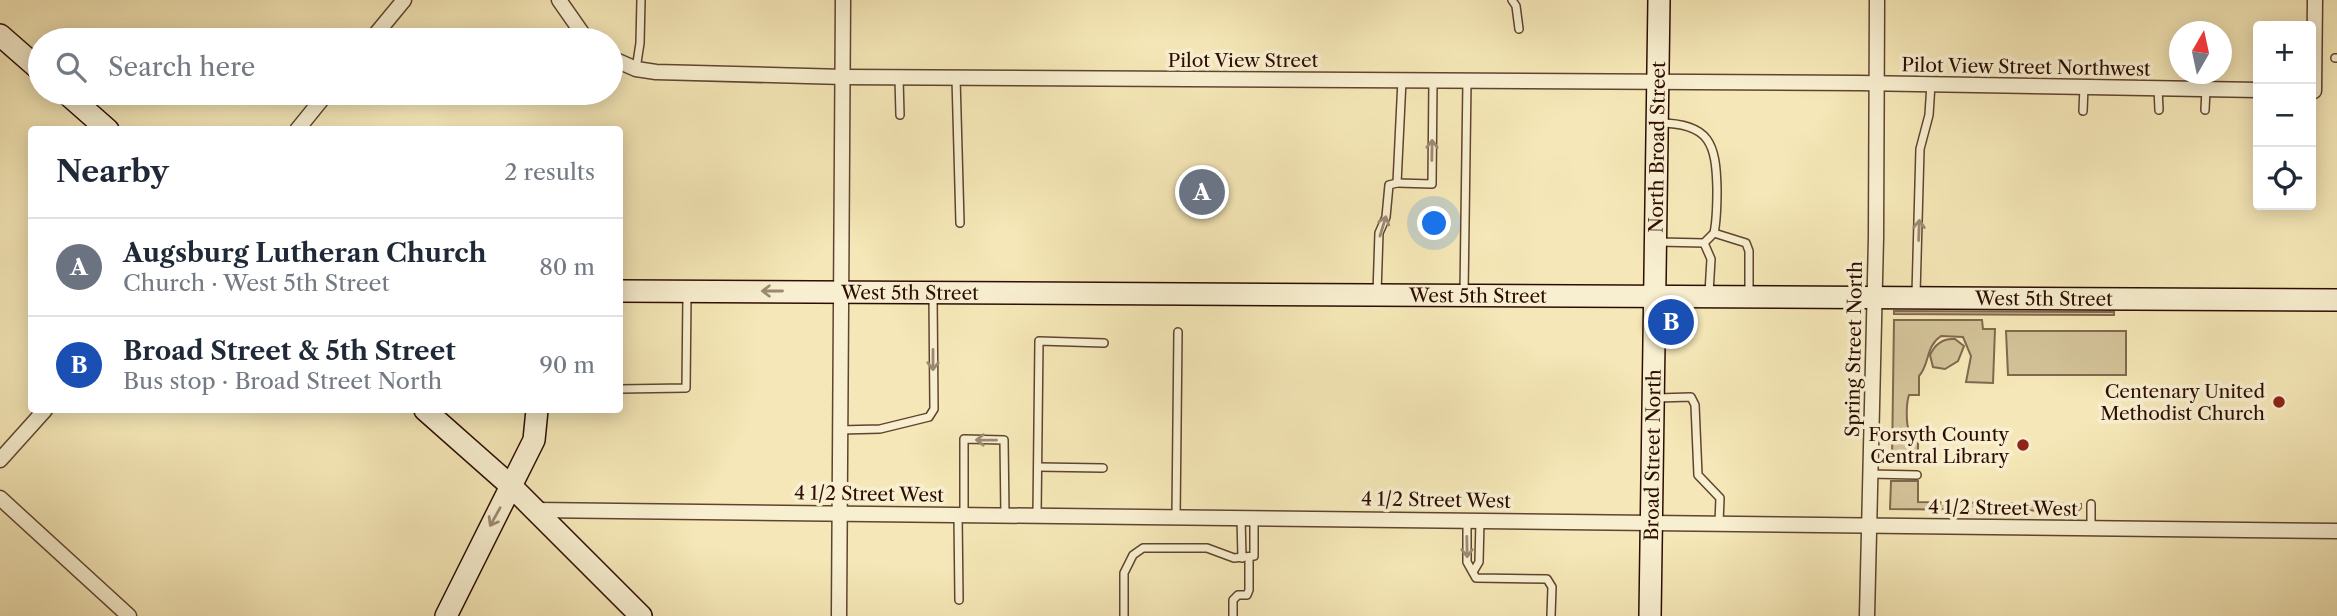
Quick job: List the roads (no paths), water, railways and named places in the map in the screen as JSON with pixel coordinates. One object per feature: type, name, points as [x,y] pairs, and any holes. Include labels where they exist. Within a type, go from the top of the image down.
[{"type":"street","points":[[381,28],[404,0]]},
{"type":"street","points":[[559,0],[579,28]]},
{"type":"street","points":[[839,616],[843,0]]},
{"type":"street","name":"North Broad Street","points":[[1655,295],[1659,0]]},
{"type":"street","name":"Spring Street North","points":[[1867,616],[1877,0]]},
{"type":"street","points":[[2312,84],[2315,0]]},
{"type":"street","points":[[0,35],[28,60]]},
{"type":"street","name":"Pilot View Street","points":[[623,63],[636,69],[844,77],[1877,83]]},
{"type":"street","name":"Pilot View Street Northwest","points":[[1877,83],[2253,90]]},
{"type":"street","points":[[80,105],[103,126]]},
{"type":"street","points":[[300,126],[317,105]]},
{"type":"street","name":"West 5th Street","points":[[623,291],[2337,300]]},
{"type":"street","name":"Broad Street North","points":[[1650,616],[1655,295]]},
{"type":"street","points":[[0,460],[42,413]]},
{"type":"street","points":[[428,413],[512,487],[641,616]]},
{"type":"street","points":[[446,616],[534,440],[537,413]]},
{"type":"street","points":[[0,498],[129,616]]},
{"type":"street","name":"4 1/2 Street West","points":[[535,510],[2337,531]]},
{"type":"lane","points":[[636,69],[640,43],[641,0]]},
{"type":"lane","points":[[1513,0],[1517,6],[1519,29]]},
{"type":"lane","points":[[899,77],[900,115]]},
{"type":"lane","points":[[957,77],[960,223]]},
{"type":"lane","points":[[1397,183],[1402,80]]},
{"type":"lane","points":[[1377,293],[1379,233],[1386,216],[1390,185],[1432,184],[1433,80]]},
{"type":"lane","points":[[1464,294],[1467,80]]},
{"type":"lane","points":[[1916,298],[1920,149],[1929,115],[1931,85]]},
{"type":"lane","points":[[2083,111],[2084,87]]},
{"type":"lane","points":[[2158,88],[2159,110]]},
{"type":"lane","points":[[2206,89],[2206,110]]},
{"type":"lane","points":[[1655,242],[1704,243],[1714,233],[1717,220],[1717,153],[1705,136],[1681,124],[1657,124]]},
{"type":"lane","points":[[1714,233],[1746,243],[1749,251],[1749,296]]},
{"type":"lane","points":[[1704,243],[1711,259],[1709,295]]},
{"type":"lane","points":[[623,389],[686,388],[687,291]]},
{"type":"lane","points":[[840,430],[880,429],[929,416],[934,409],[933,292]]},
{"type":"lane","points":[[1175,517],[1178,332]]},
{"type":"lane","points":[[1037,515],[1039,341],[1104,342]]},
{"type":"lane","points":[[1653,398],[1690,397],[1695,405],[1698,475],[1720,498],[1719,523]]},
{"type":"lane","points":[[959,600],[964,439],[1004,440],[1005,515]]},
{"type":"lane","points":[[1038,467],[1103,468]]},
{"type":"lane","points":[[1870,474],[1917,475]]},
{"type":"lane","points":[[2091,503],[2091,528]]},
{"type":"lane","points":[[1247,517],[1248,558]]},
{"type":"lane","points":[[1233,616],[1233,600],[1247,594],[1249,590],[1247,517]]},
{"type":"lane","points":[[1473,572],[1479,562],[1474,519]]},
{"type":"lane","points":[[1474,519],[1467,562],[1476,578],[1546,579],[1552,587],[1551,616]]},
{"type":"lane","points":[[1124,616],[1124,572],[1133,555],[1143,548],[1207,548],[1248,558]]},
{"type":"place","name":"Augsburg Lutheran Church","points":[[1202,192]]},
{"type":"place","name":"Broad Street & 5th Street","points":[[1671,322]]},
{"type":"place","name":"Centenary United Methodist Church","points":[[2279,402]]},
{"type":"place","name":"Forsyth County Central Library","points":[[2023,445]]}]
